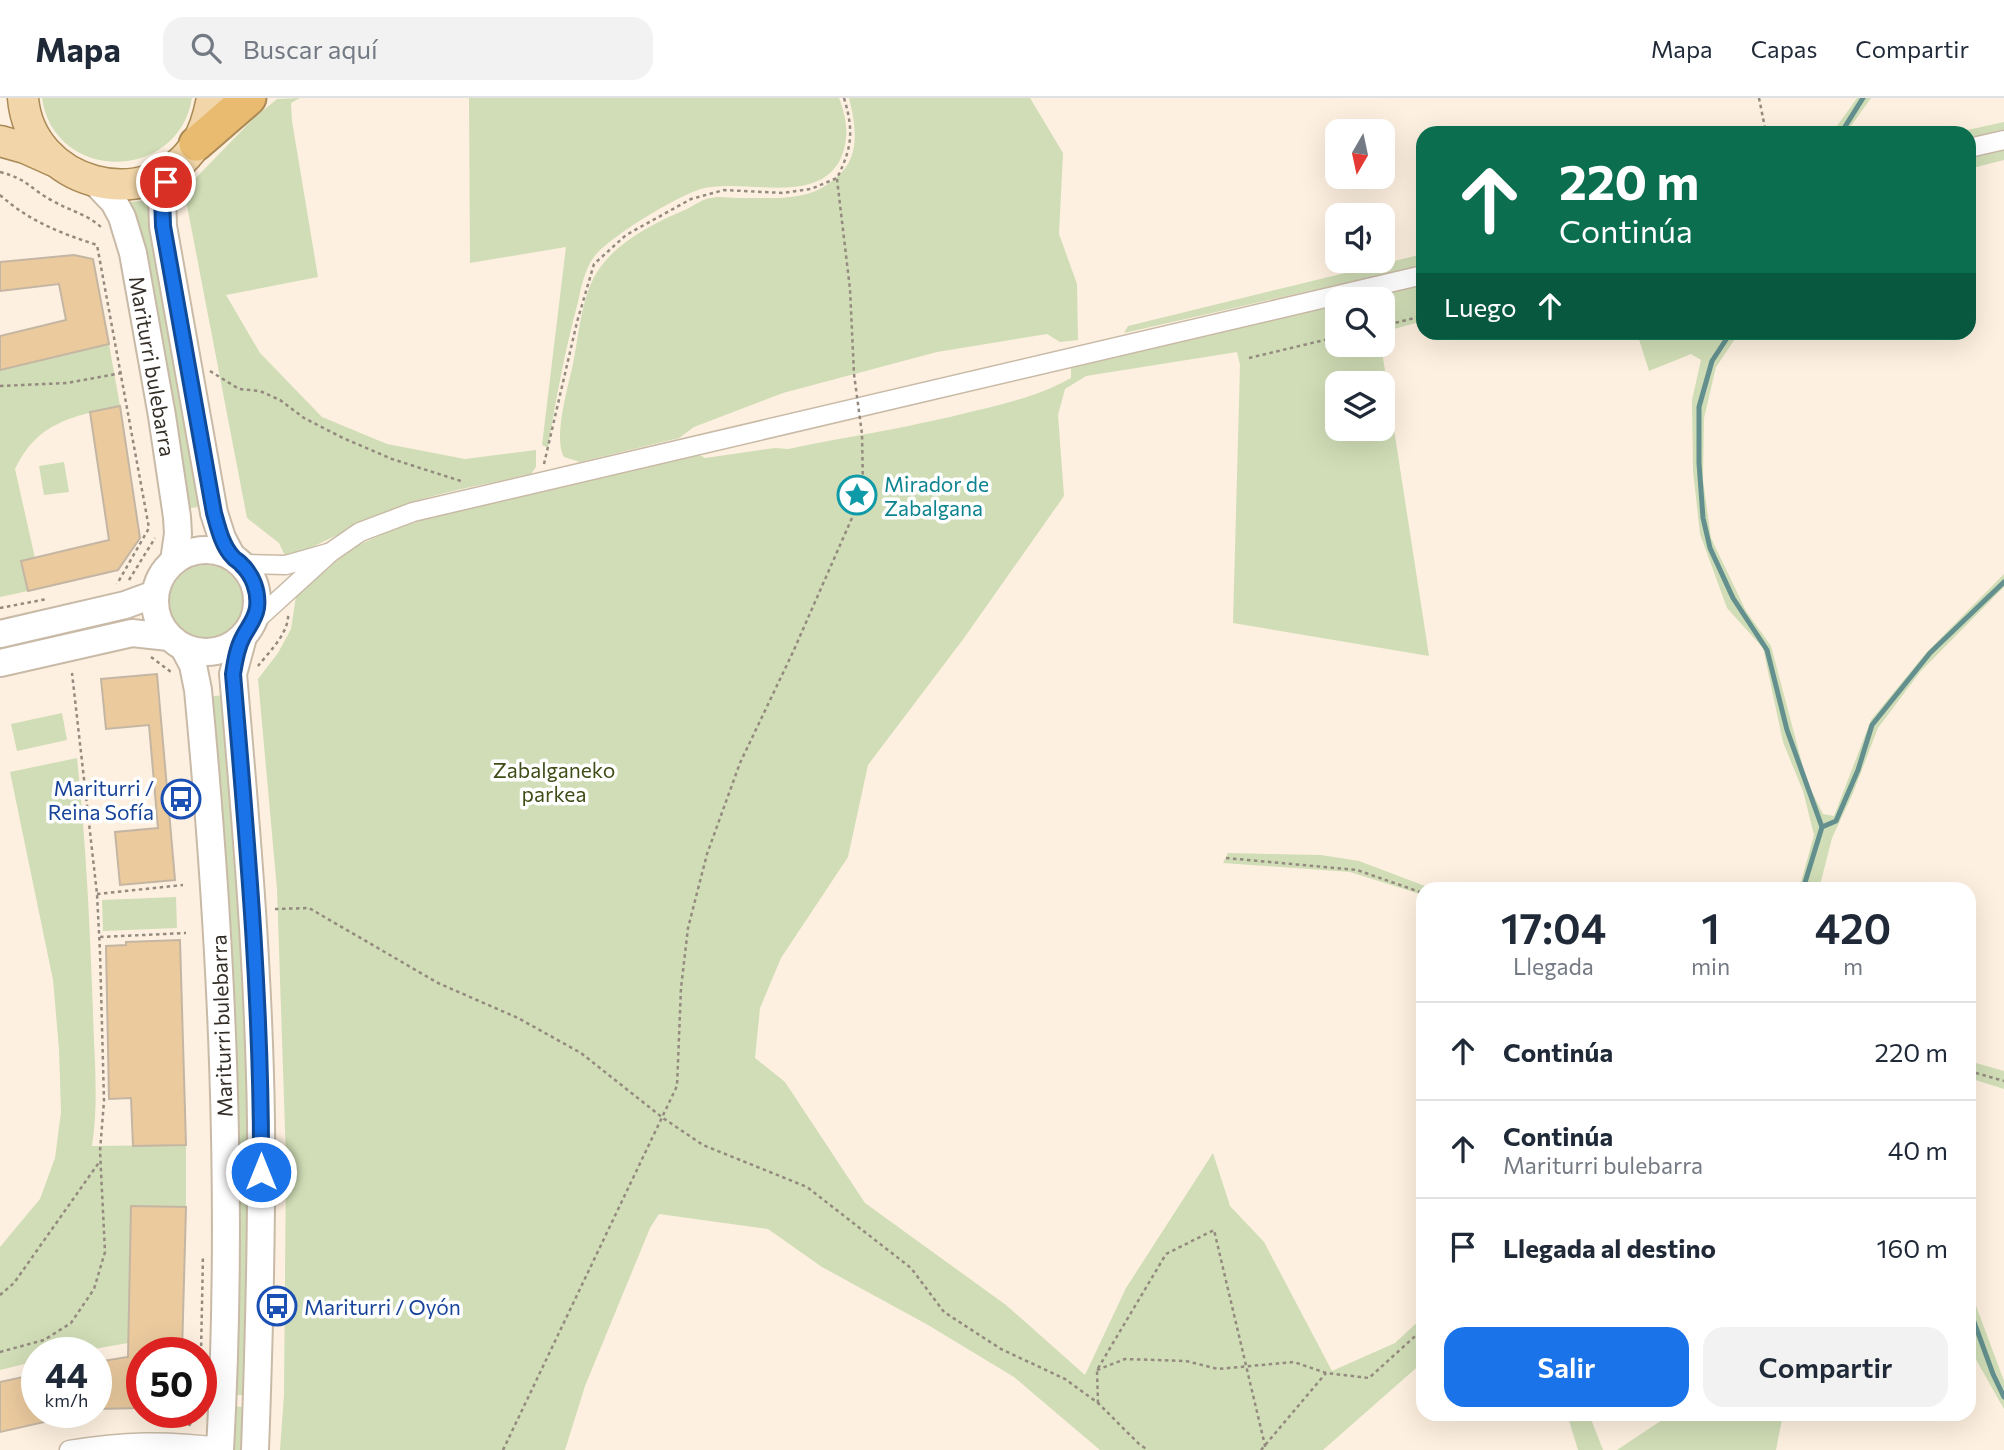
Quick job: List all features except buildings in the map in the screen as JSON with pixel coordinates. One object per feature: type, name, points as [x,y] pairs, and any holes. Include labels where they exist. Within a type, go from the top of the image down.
[{"type":"highway","points":[[185,155],[248,98]]},
{"type":"main road","points":[[23,98],[24,111],[35,138],[54,161]]},
{"type":"main road","points":[[0,141],[25,148],[54,161],[73,174],[95,182],[123,185],[150,179],[185,155],[208,119],[212,98]]},
{"type":"main road","name":"Mariturri bulebarra","points":[[185,155],[162,195],[163,226],[214,513],[222,538],[237,561]]},
{"type":"main road","name":"Mariturri bulebarra","points":[[95,182],[114,202],[122,217],[133,253],[177,517],[178,534],[174,561]]},
{"type":"main road","points":[[0,663],[132,633],[177,643],[199,652],[215,652],[230,647],[248,630],[257,608],[257,592],[251,577],[237,561],[218,551],[202,550],[187,553],[165,570],[155,594],[158,617],[177,643]]},
{"type":"main road","points":[[0,634],[120,596],[155,594]]},
{"type":"main road","name":"Mariturri bulebarra","points":[[248,630],[236,657],[233,674],[253,910],[261,1121],[260,1310],[255,1450]]},
{"type":"main road","name":"Mariturri bulebarra","points":[[177,643],[193,665],[198,690],[219,944],[225,1122],[225,1272],[220,1448]]},
{"type":"street","points":[[1976,146],[2004,140]]},
{"type":"street","points":[[248,630],[331,552],[360,532],[412,512],[1416,277]]},
{"type":"street","points":[[237,561],[286,565],[331,552]]},
{"type":"street","points":[[69,1450],[145,1441],[220,1448]]},
{"type":"path","points":[[503,1450],[677,1086],[681,988],[688,928],[707,854],[740,763],[793,652],[863,488],[862,434],[854,374],[849,289],[837,178],[848,156],[851,139],[844,98]]},
{"type":"path","points":[[1759,98],[1765,126]]},
{"type":"path","points":[[0,172],[19,177],[52,201],[88,216],[103,229]]},
{"type":"path","points":[[541,481],[577,322],[594,264],[626,235],[691,199],[724,190],[783,193],[811,189],[837,178]]},
{"type":"path","points":[[0,195],[29,218],[56,232],[96,244],[149,527],[120,596]]},
{"type":"path","points":[[1395,323],[1416,318]]},
{"type":"path","points":[[1249,358],[1325,340]]},
{"type":"path","points":[[207,369],[239,390],[260,391],[280,400],[304,418],[391,459],[494,492]]},
{"type":"path","points":[[0,386],[67,383],[122,373]]},
{"type":"path","points":[[120,596],[156,535]]},
{"type":"path","points":[[252,674],[282,636],[289,618],[285,596]]},
{"type":"path","points":[[132,633],[136,651],[146,653],[178,676]]},
{"type":"path","points":[[0,1352],[44,1340],[71,1323],[94,1289],[105,1252],[100,1161],[104,1101],[100,937],[72,673]]},
{"type":"path","points":[[1226,858],[1357,870],[1416,891]]},
{"type":"path","points":[[97,894],[183,885]]},
{"type":"path","points":[[272,909],[309,908],[438,983],[517,1018],[581,1053],[663,1118],[703,1145],[807,1187],[911,1268],[944,1312],[1001,1349],[1065,1379],[1098,1403],[1148,1450]]},
{"type":"path","points":[[100,937],[186,933]]},
{"type":"path","points":[[1976,1073],[2004,1081]]},
{"type":"path","points":[[0,1295],[15,1283],[100,1161]]},
{"type":"path","points":[[1098,1403],[1097,1370],[1166,1254],[1214,1230],[1264,1448]]},
{"type":"path","points":[[201,1337],[203,1247]]},
{"type":"path","points":[[1097,1370],[1125,1359],[1186,1362],[1218,1369],[1294,1362],[1326,1373],[1369,1378],[1416,1335]]},
{"type":"path","points":[[1264,1448],[1326,1373]]},
{"type":"green space","points":[[42,98],[192,98],[182,126],[164,146],[142,158],[116,162],[91,158],[69,146],[51,126]]},
{"type":"green space","points":[[300,98],[291,103],[292,121],[318,277],[226,295],[260,353],[322,417],[387,444],[465,459],[536,450],[536,467],[531,474],[406,504],[286,558],[279,543],[247,518],[184,190],[254,118],[277,99]]},
{"type":"green space","points":[[469,98],[839,98],[846,137],[840,160],[829,174],[814,183],[796,187],[718,186],[701,189],[644,218],[594,257],[582,285],[565,356],[548,448],[542,445],[566,247],[470,263]]},
{"type":"green space","points":[[849,98],[1030,98],[1063,153],[1059,234],[1077,284],[1078,340],[1060,342],[1047,334],[937,352],[783,393],[694,427],[679,438],[580,462],[564,457],[560,438],[561,425],[581,317],[587,293],[605,261],[637,234],[705,200],[717,197],[793,197],[818,190],[830,183],[841,173],[852,156],[855,137]]},
{"type":"green space","points":[[1857,98],[1871,98],[1851,126],[1837,126]]},
{"type":"green space","points":[[2004,122],[2004,132],[1976,138],[1976,128]]},
{"type":"green space","points":[[2004,149],[2004,160],[1976,167],[1976,155]]},
{"type":"green space","points":[[148,200],[204,506],[185,509],[131,202]]},
{"type":"green space","points":[[1416,256],[1416,267],[1395,271],[1395,261]]},
{"type":"green space","points":[[1345,273],[1388,273],[1325,287],[1124,333],[1128,326]]},
{"type":"green space","points":[[1416,286],[1416,323],[1395,329],[1395,291]]},
{"type":"green space","name":"Zabalganeko parkea","points":[[1325,307],[1325,357],[1383,357],[1385,371],[1325,371],[1325,441],[1395,441],[1395,436],[1429,656],[1233,623],[1240,365],[1237,352],[1086,376],[1065,389],[1058,415],[1064,496],[964,638],[868,765],[848,857],[781,958],[760,1008],[755,1058],[785,1082],[865,1203],[1006,1305],[1085,1375],[1126,1288],[1213,1153],[1230,1206],[1264,1242],[1332,1371],[1395,1343],[1416,1324],[1416,1368],[1323,1450],[1100,1450],[1014,1377],[928,1325],[822,1267],[768,1229],[659,1214],[650,1228],[585,1386],[565,1450],[280,1450],[284,1395],[286,1159],[277,889],[258,679],[278,653],[291,629],[296,596],[352,548],[399,527],[467,507],[698,454],[705,458],[775,448],[788,449],[905,427],[1012,402],[1071,378],[1071,366]]},
{"type":"green space","points":[[1639,340],[1734,340],[1716,367],[1704,418],[1703,480],[1711,538],[1746,611],[1771,646],[1807,782],[1823,814],[1834,816],[1871,720],[1926,653],[2004,574],[2004,587],[1920,672],[1878,728],[1832,838],[1821,882],[1801,882],[1814,835],[1803,791],[1783,742],[1763,648],[1727,608],[1700,534],[1693,471],[1692,400],[1701,360],[1691,354],[1649,371]]},
{"type":"green space","points":[[109,344],[120,406],[72,418],[45,431],[24,453],[15,469],[35,558],[21,561],[28,591],[0,597],[0,370]]},
{"type":"green space","points":[[64,462],[69,492],[44,495],[39,466]]},
{"type":"green space","points":[[206,565],[227,571],[237,581],[243,602],[237,623],[227,633],[206,639],[185,633],[175,623],[169,602],[175,581],[185,571]]},
{"type":"green space","points":[[113,617],[116,629],[0,655],[0,643]]},
{"type":"green space","points":[[224,695],[249,1040],[247,1395],[230,1395],[206,697]]},
{"type":"green space","points":[[62,713],[67,740],[17,751],[11,724]]},
{"type":"green space","points":[[77,758],[92,981],[96,1096],[92,1146],[186,1145],[186,1207],[130,1255],[126,1343],[112,1346],[112,1337],[21,1337],[21,1365],[0,1370],[0,1247],[40,1199],[55,1158],[61,1112],[53,980],[10,772]]},
{"type":"green space","points":[[1228,853],[1321,855],[1359,861],[1416,883],[1416,893],[1350,872],[1223,863]]},
{"type":"green space","points":[[176,897],[177,928],[103,931],[102,900]]},
{"type":"green space","points":[[1976,1063],[2004,1071],[2004,1089],[1976,1080]]},
{"type":"green space","points":[[1976,1306],[2004,1381],[2004,1409],[1976,1360]]},
{"type":"green space","points":[[229,1406],[246,1407],[243,1450],[228,1450]]},
{"type":"green space","points":[[1569,1421],[1592,1421],[1603,1450],[1578,1450]]},
{"type":"green space","points":[[1660,1421],[1782,1421],[1776,1450],[1617,1450]]},
{"type":"waterway","points":[[1845,126],[1863,98]]},
{"type":"waterway","points":[[1726,340],[1712,361],[1699,407],[1703,518],[1710,548],[1733,598],[1767,650],[1787,730],[1822,827],[1805,882]]},
{"type":"waterway","points":[[1822,827],[1836,821],[1858,770],[1872,725],[1930,653],[2004,582]]},
{"type":"waterway","points":[[1976,1327],[2004,1397]]},
{"type":"place","name":"Mirador de Zabalgana","points":[[857,495]]},
{"type":"place","name":"Mariturri / Reina Sofía","points":[[181,799]]},
{"type":"place","name":"Mariturri / Oyón","points":[[277,1306]]},
{"type":"route","points":[[166,182],[162,195],[163,226],[214,513],[232,557],[242,564],[257,592],[253,623],[243,637],[233,674],[253,910],[261,1172]]}]
